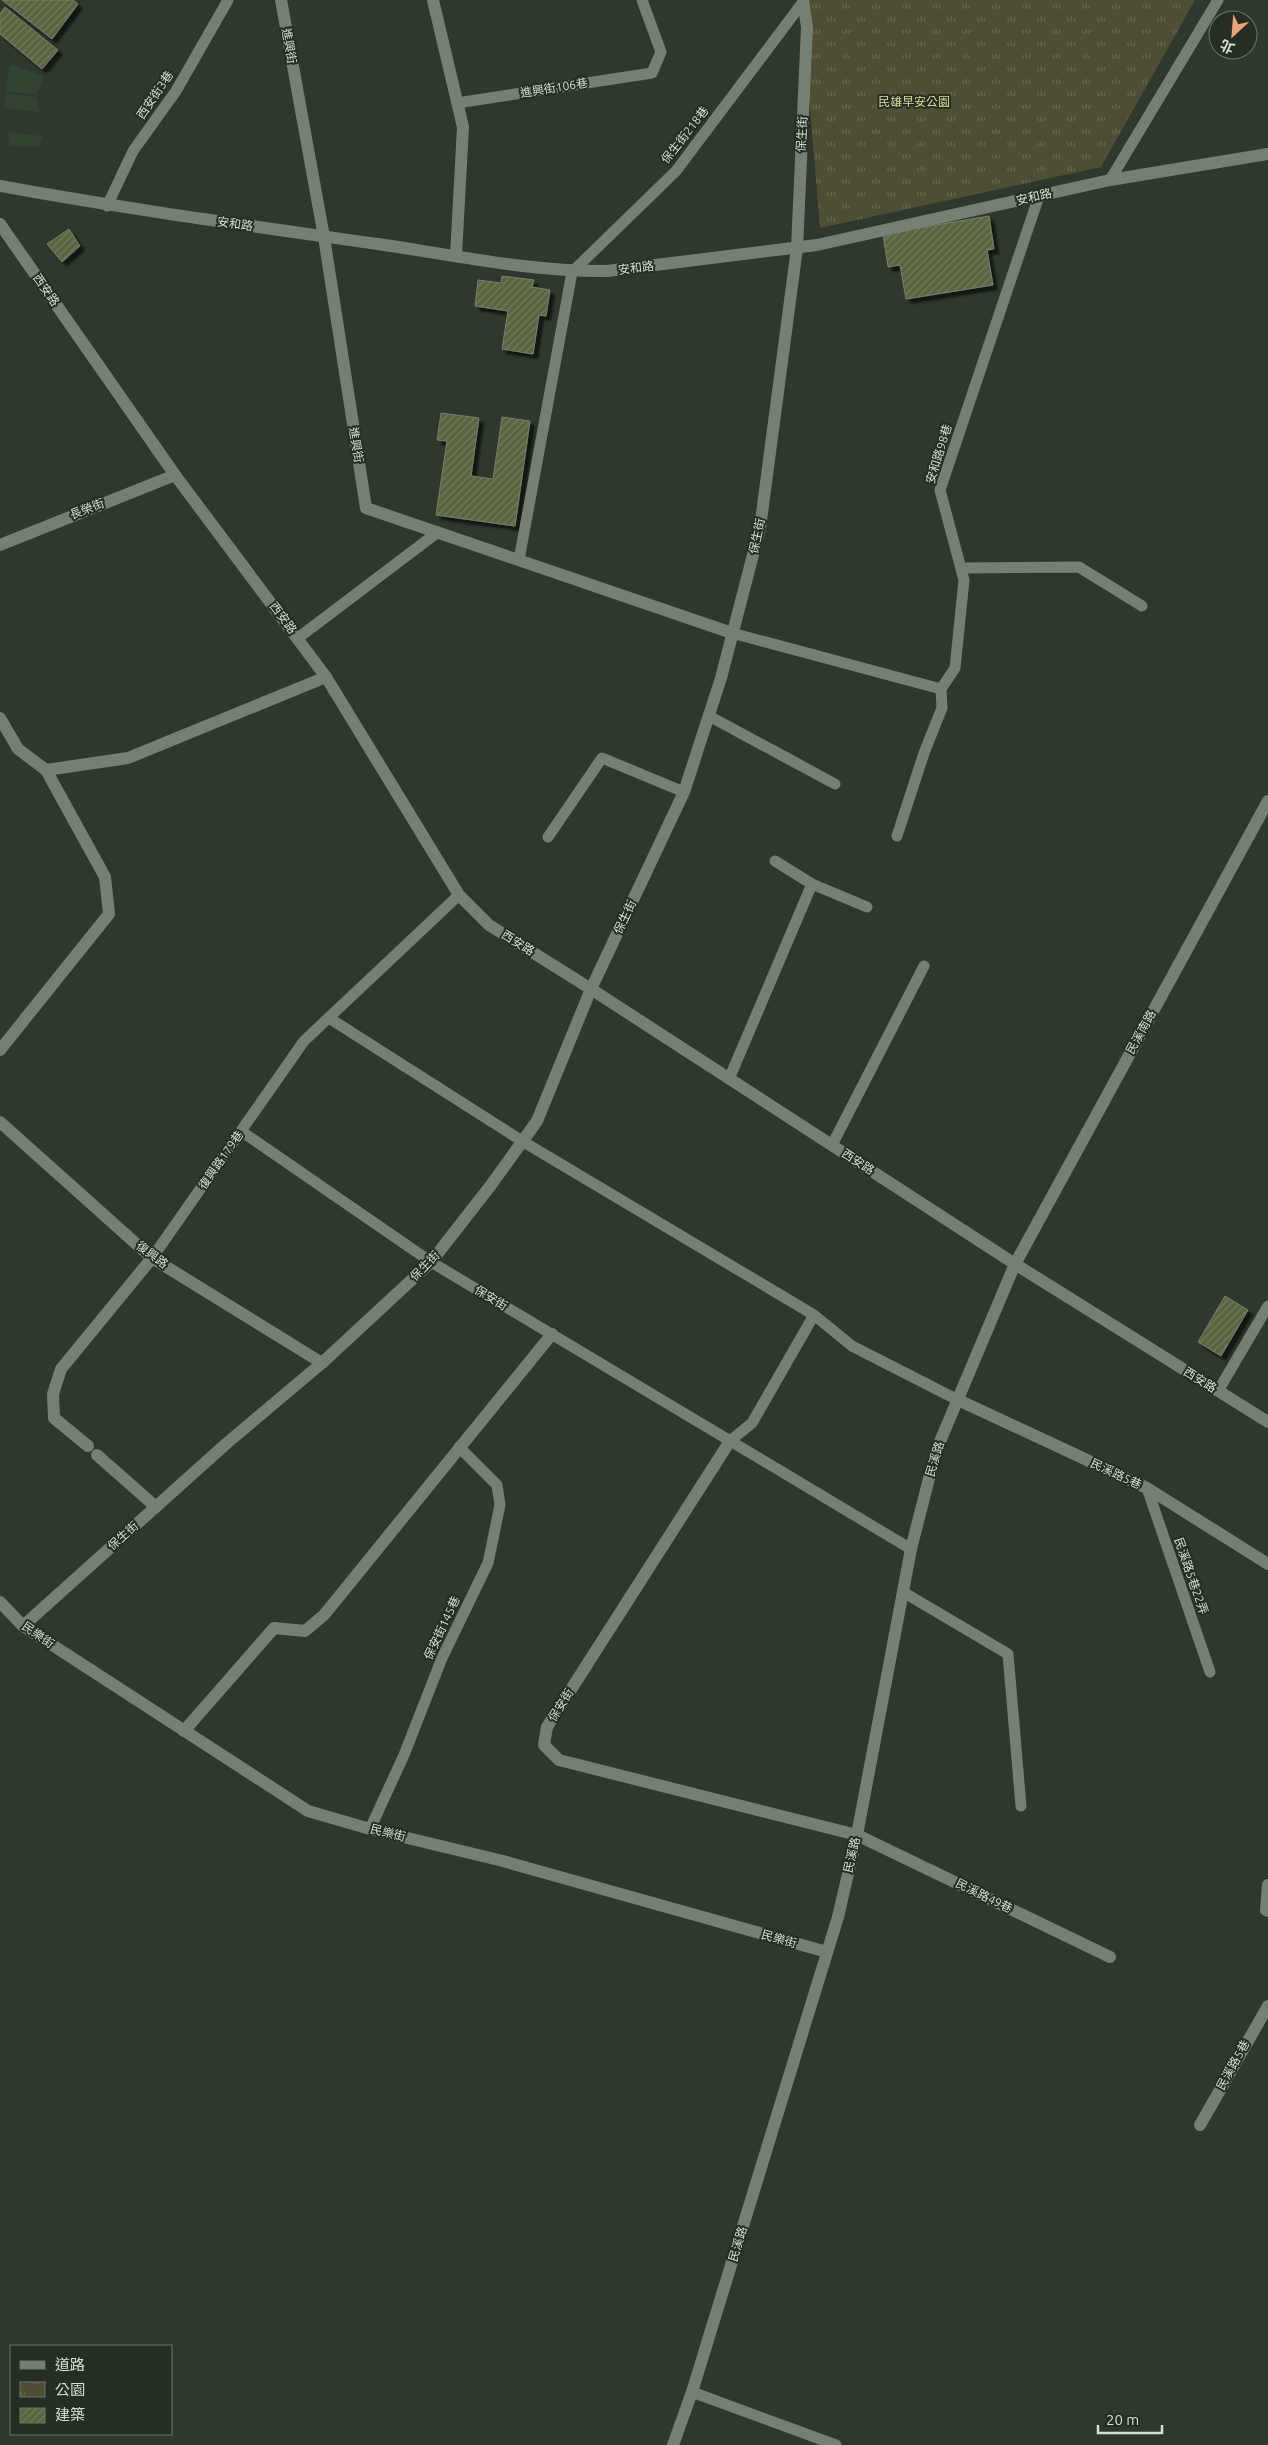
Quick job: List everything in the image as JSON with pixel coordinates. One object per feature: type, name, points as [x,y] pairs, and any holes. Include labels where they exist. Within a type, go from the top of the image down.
[{"type":"street","name":"進興街","points":[[280,0],[324,237],[366,508],[732,633]]},
{"type":"street","points":[[433,0],[462,127],[456,255]]},
{"type":"street","name":"保生街","points":[[23,1626],[227,1443],[322,1363],[431,1262],[536,1120],[591,989],[684,792],[709,716],[760,528],[797,248],[806,27],[803,1]]},
{"type":"street","name":"安和路","points":[[0,186],[107,206],[324,237],[572,272],[607,272],[797,248],[1110,180],[1268,154]]},
{"type":"street","name":"西安路","points":[[0,224],[175,475],[326,677],[459,895],[489,925],[1015,1264],[1268,1422]]},
{"type":"street","name":"長榮街","points":[[0,545],[175,475]]},
{"type":"street","points":[[46,770],[128,758],[326,677]]},
{"type":"street","points":[[0,718],[18,748],[46,770],[105,877],[109,914],[0,1050]]},
{"type":"street","name":"民溪南路","points":[[1015,1264],[1268,801]]},
{"type":"street","name":"復興路","points":[[0,1122],[152,1258],[322,1363]]},
{"type":"street","name":"復興路179巷","points":[[152,1258],[61,1369],[53,1394],[54,1418],[156,1507]]},
{"type":"street","name":"民溪路","points":[[674,2445],[838,1917],[857,1835],[911,1548],[936,1452],[956,1399],[1015,1264]]},
{"type":"street","points":[[184,1731],[274,1628],[305,1631],[324,1615],[552,1334]]},
{"type":"street","name":"民溪路5巷","points":[[956,1399],[1147,1488],[1268,1564]]},
{"type":"street","name":"保安街","points":[[730,1441],[547,1727],[544,1745],[559,1760],[857,1835]]},
{"type":"street","name":"民樂街","points":[[0,1602],[23,1626],[308,1811],[370,1829],[503,1862],[827,1952]]},
{"type":"street","name":"民溪路49巷","points":[[857,1835],[1110,1957]]},
{"type":"street","points":[[1268,1885],[1266,1910],[1268,1911]]},
{"type":"street","name":"民溪路5巷","points":[[1200,2126],[1268,2006]]},
{"type":"lane","name":"西安街3巷","points":[[107,206],[133,151],[176,91],[228,0]]},
{"type":"lane","name":"進興街106巷","points":[[457,102],[652,73],[661,52],[642,0]]},
{"type":"lane","points":[[1110,180],[1218,0]]},
{"type":"lane","name":"保生街218巷","points":[[572,272],[676,171],[803,1]]},
{"type":"lane","name":"安和路98巷","points":[[941,689],[955,668],[964,580],[940,490],[1039,196]]},
{"type":"lane","points":[[519,560],[572,272]]},
{"type":"lane","points":[[298,638],[438,532]]},
{"type":"lane","points":[[962,568],[1079,566],[1142,606]]},
{"type":"lane","points":[[732,633],[941,689],[942,708],[924,752],[897,836]]},
{"type":"lane","points":[[709,716],[835,784]]},
{"type":"lane","points":[[548,837],[602,758],[684,792]]},
{"type":"lane","points":[[775,861],[812,884],[867,907]]},
{"type":"lane","points":[[729,1079],[812,884]]},
{"type":"lane","name":"復興路179巷","points":[[152,1258],[304,1041],[459,895]]},
{"type":"lane","points":[[832,1145],[924,966]]},
{"type":"lane","points":[[329,1018],[522,1141],[814,1315],[852,1346],[956,1399]]},
{"type":"lane","name":"保安街","points":[[240,1131],[431,1262],[911,1548]]},
{"type":"lane","points":[[1218,1391],[1268,1306]]},
{"type":"lane","points":[[730,1441],[752,1423],[814,1315]]},
{"type":"lane","name":"保安街145巷","points":[[370,1829],[404,1755],[442,1658],[488,1563],[500,1505],[497,1485],[459,1447]]},
{"type":"lane","name":"民溪路5巷22弄","points":[[1147,1488],[1210,1672]]},
{"type":"lane","points":[[903,1592],[1008,1654],[1021,1806]]},
{"type":"lane","points":[[692,2392],[836,2445]]},
{"type":"shaded area","points":[[10,64],[44,76],[36,94],[5,92]]},
{"type":"shaded area","points":[[6,94],[36,97],[40,112],[4,108]]},
{"type":"shaded area","points":[[8,132],[42,136],[39,147],[9,146]]},
{"type":"green space","name":"民雄早安公園","points":[[801,0],[1195,0],[1101,167],[820,228]]},
{"type":"building","points":[[2,0],[73,0],[78,4],[52,39]]},
{"type":"building","points":[[5,7],[58,50],[42,69],[0,34],[0,14]]},
{"type":"building","points":[[989,216],[994,249],[987,250],[993,285],[906,299],[900,265],[888,267],[883,234]]},
{"type":"building","points":[[69,229],[80,246],[62,262],[47,244]]},
{"type":"building","points":[[502,276],[534,280],[532,287],[550,290],[546,316],[539,315],[533,354],[502,349],[508,311],[475,306],[478,280],[501,283]]},
{"type":"building","points":[[441,413],[479,418],[471,476],[493,479],[502,417],[530,421],[515,526],[436,515],[447,441],[437,440]]},
{"type":"building","points":[[1225,1296],[1248,1310],[1221,1356],[1198,1342]]}]
